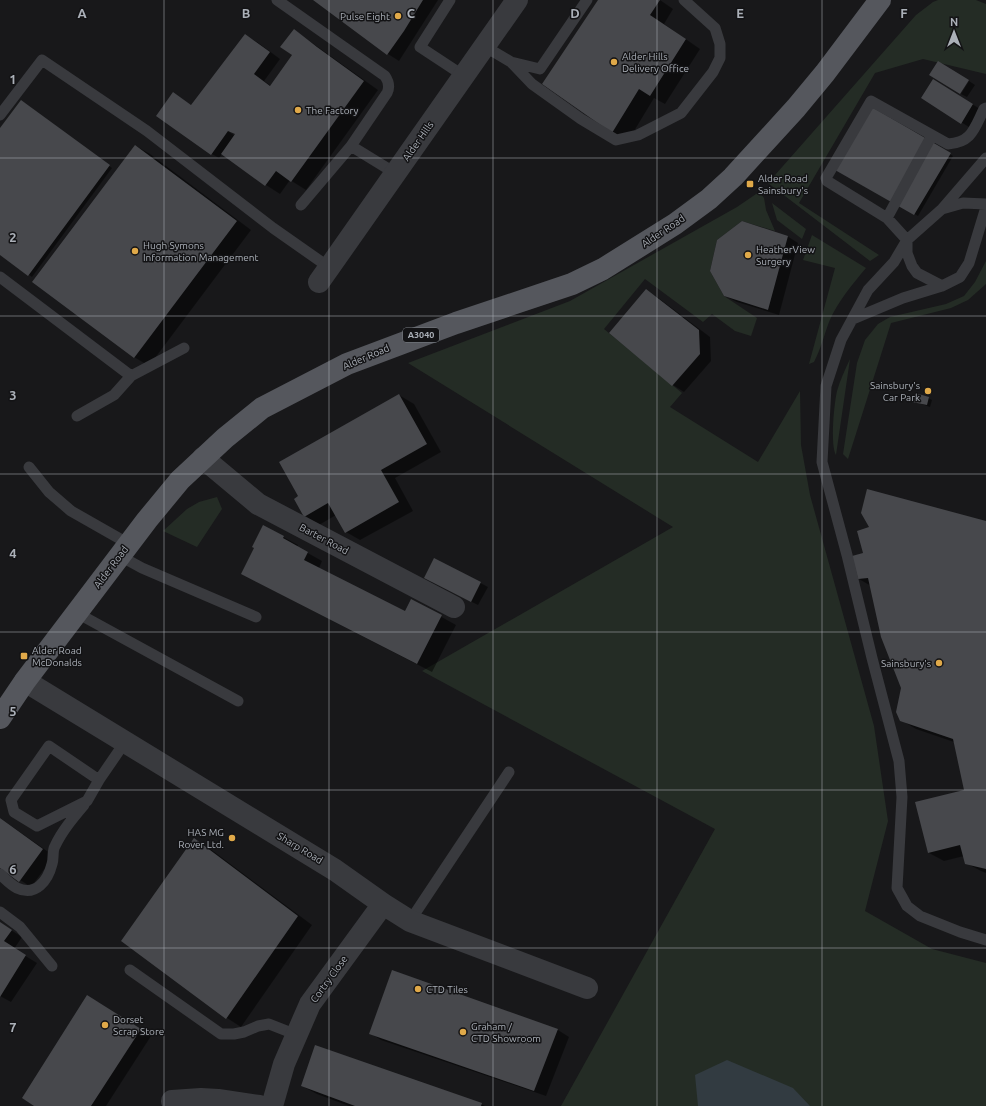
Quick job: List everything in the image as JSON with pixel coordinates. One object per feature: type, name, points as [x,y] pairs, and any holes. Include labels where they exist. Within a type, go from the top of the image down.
[{"type":"main road","name":"Alder Road","points":[[0,718],[25,681],[124,550],[180,480],[225,438],[262,408],[347,364],[456,323],[572,284],[603,269],[675,224],[709,199],[733,177],[796,108],[825,73],[880,0]]},
{"type":"street","name":"Alder Hills","points":[[325,275],[517,0]]},
{"type":"street","name":"Barter Road","points":[[203,458],[258,504],[454,607]]},
{"type":"street","name":"Sharp Road","points":[[25,681],[336,870],[383,904],[410,921],[587,988]]},
{"type":"street","name":"Cortry Close","points":[[272,1106],[284,1064],[310,1004],[383,904]]},
{"type":"street","points":[[172,1101],[201,1099],[259,1106]]},
{"type":"lane","points":[[277,0],[384,76],[387,80],[389,88],[351,146],[301,205]]},
{"type":"lane","points":[[450,0],[420,47],[464,76]]},
{"type":"lane","points":[[511,62],[540,69],[587,0]]},
{"type":"lane","points":[[484,46],[511,62],[532,84],[582,119],[616,140],[638,135],[681,113],[713,72],[720,58],[720,44],[715,28],[684,0]]},
{"type":"lane","points":[[0,115],[42,60],[147,131],[273,228],[325,275]]},
{"type":"lane","points":[[942,286],[917,272],[912,266],[907,254],[907,240],[887,218],[827,181],[826,178],[870,102],[872,101],[948,144],[959,143],[970,136],[984,109],[986,108]]},
{"type":"lane","points":[[887,218],[932,135]]},
{"type":"lane","points":[[351,146],[395,173]]},
{"type":"lane","points":[[986,158],[942,209],[907,240],[894,262],[868,290],[841,340],[826,386],[822,462],[899,761],[902,797],[897,888],[907,906],[920,916],[960,932],[986,940]]},
{"type":"lane","points":[[942,209],[963,203],[986,204]]},
{"type":"lane","points":[[853,318],[903,298],[942,286],[960,277],[970,263],[981,242],[986,207]]},
{"type":"lane","points":[[0,277],[131,376]]},
{"type":"lane","points":[[77,416],[114,395],[131,376],[184,348]]},
{"type":"lane","points":[[29,467],[55,497],[71,511],[124,550],[142,568],[256,617]]},
{"type":"lane","points":[[76,614],[238,701]]},
{"type":"lane","points":[[0,874],[17,888],[27,891],[42,885],[50,874],[54,860],[54,847],[66,828],[87,801],[99,780],[125,742]]},
{"type":"lane","points":[[87,801],[37,826],[14,812],[5,800],[49,746],[99,780]]},
{"type":"lane","points":[[410,921],[509,772]]},
{"type":"lane","points":[[0,912],[20,927],[52,966]]},
{"type":"lane","points":[[130,970],[221,1034],[244,1032],[258,1026],[269,1024],[296,1035]]},
{"type":"shaded area","points":[[938,0],[976,0],[986,4],[986,74],[923,59],[875,73],[799,203],[879,255],[870,261],[768,183],[916,15]]},
{"type":"shaded area","points":[[759,192],[764,198],[766,210],[775,231],[742,221],[717,240],[710,271],[724,296],[757,318],[751,336],[735,331],[712,314],[703,322],[645,279],[604,329],[682,393],[670,407],[758,462],[800,391],[801,445],[810,495],[874,726],[888,821],[865,911],[932,949],[986,963],[986,1106],[561,1106],[715,829],[422,671],[673,527],[408,363],[570,301],[737,207]]},
{"type":"shaded area","points":[[772,203],[806,229],[802,239],[777,220]]},
{"type":"shaded area","points":[[812,235],[866,268],[837,307],[829,322],[821,347],[814,362],[809,364],[835,268],[803,260]]},
{"type":"shaded area","points":[[986,261],[986,284],[968,300],[951,308],[891,323],[848,459],[843,454],[857,363],[865,340],[878,324],[890,317],[946,304],[964,296],[975,282]]},
{"type":"shaded area","points":[[850,359],[836,455],[833,443],[833,434],[836,397]]},
{"type":"shaded area","points":[[217,497],[222,509],[197,547],[163,531],[187,509],[199,502]]},
{"type":"shaded area","points":[[727,1060],[793,1088],[810,1106],[698,1106],[695,1075]]},
{"type":"building","points":[[313,0],[423,0],[387,55]]},
{"type":"building","name":"Alder Hills Delivery Office","points":[[598,0],[660,0],[650,15],[686,39],[650,96],[639,89],[612,133],[542,84]]},
{"type":"building","points":[[294,29],[364,81],[291,182],[276,171],[265,186],[221,154],[235,134],[228,131],[211,155],[156,116],[173,92],[191,105],[245,34],[270,52],[254,74],[270,86],[292,55],[280,47]]},
{"type":"building","points":[[938,61],[969,80],[960,94],[929,75]]},
{"type":"building","points":[[933,79],[973,104],[961,124],[921,98]]},
{"type":"building","points":[[21,100],[110,165],[28,276],[0,255],[0,128]]},
{"type":"building","points":[[872,107],[951,153],[914,215],[835,170]]},
{"type":"building","name":"Hugh Symons Information Management","points":[[135,145],[237,221],[134,358],[32,282]]},
{"type":"building","name":"HeatherView Surgery","points":[[742,221],[788,236],[768,310],[724,296],[710,271],[717,240]]},
{"type":"building","points":[[646,289],[699,330],[700,354],[672,386],[609,333]]},
{"type":"building","points":[[915,393],[929,397],[927,405],[912,402]]},
{"type":"building","points":[[399,394],[427,444],[381,470],[399,502],[345,533],[328,503],[304,517],[294,499],[298,496],[279,462]]},
{"type":"building","name":"Sainsbury's","points":[[867,489],[986,521],[986,869],[965,864],[960,845],[928,853],[915,802],[964,790],[953,739],[900,721],[896,712],[901,688],[881,637],[868,578],[858,579],[852,556],[863,553],[857,531],[869,527],[861,513]]},
{"type":"building","points":[[263,525],[284,536],[283,538],[308,552],[304,560],[405,611],[411,599],[442,615],[417,664],[241,574],[254,548],[252,547]]},
{"type":"building","points":[[434,558],[481,582],[471,602],[424,578]]},
{"type":"building","points":[[0,818],[43,849],[19,882],[0,868]]},
{"type":"building","points":[[194,838],[298,916],[226,1019],[121,941]]},
{"type":"building","points":[[0,922],[12,930],[4,941],[26,955],[0,997]]},
{"type":"building","name":"Graham / CTD Showroom","points":[[392,970],[558,1029],[534,1091],[369,1034]]},
{"type":"building","points":[[87,995],[141,1029],[91,1106],[34,1106],[22,1098]]},
{"type":"building","points":[[315,1045],[482,1103],[481,1106],[355,1106],[301,1086]]},
{"type":"place","name":"Pulse Eight","points":[[398,16]]},
{"type":"place","name":"Alder Hills Delivery Office","points":[[614,62]]},
{"type":"place","name":"The Factory","points":[[298,110]]},
{"type":"place","name":"Alder Road Sainsbury's","points":[[750,184]]},
{"type":"place","name":"Hugh Symons Information Management","points":[[135,251]]},
{"type":"place","name":"HeatherView Surgery","points":[[748,255]]},
{"type":"place","name":"Sainsbury's Car Park","points":[[928,391]]},
{"type":"place","name":"Alder Road McDonalds","points":[[24,656]]},
{"type":"place","name":"Sainsbury's","points":[[939,663]]},
{"type":"place","name":"HAS MG Rover Ltd.","points":[[232,838]]},
{"type":"place","name":"CTD Tiles","points":[[418,989]]},
{"type":"place","name":"Dorset Scrap Store","points":[[105,1025]]},
{"type":"place","name":"Graham / CTD Showroom","points":[[463,1032]]}]
